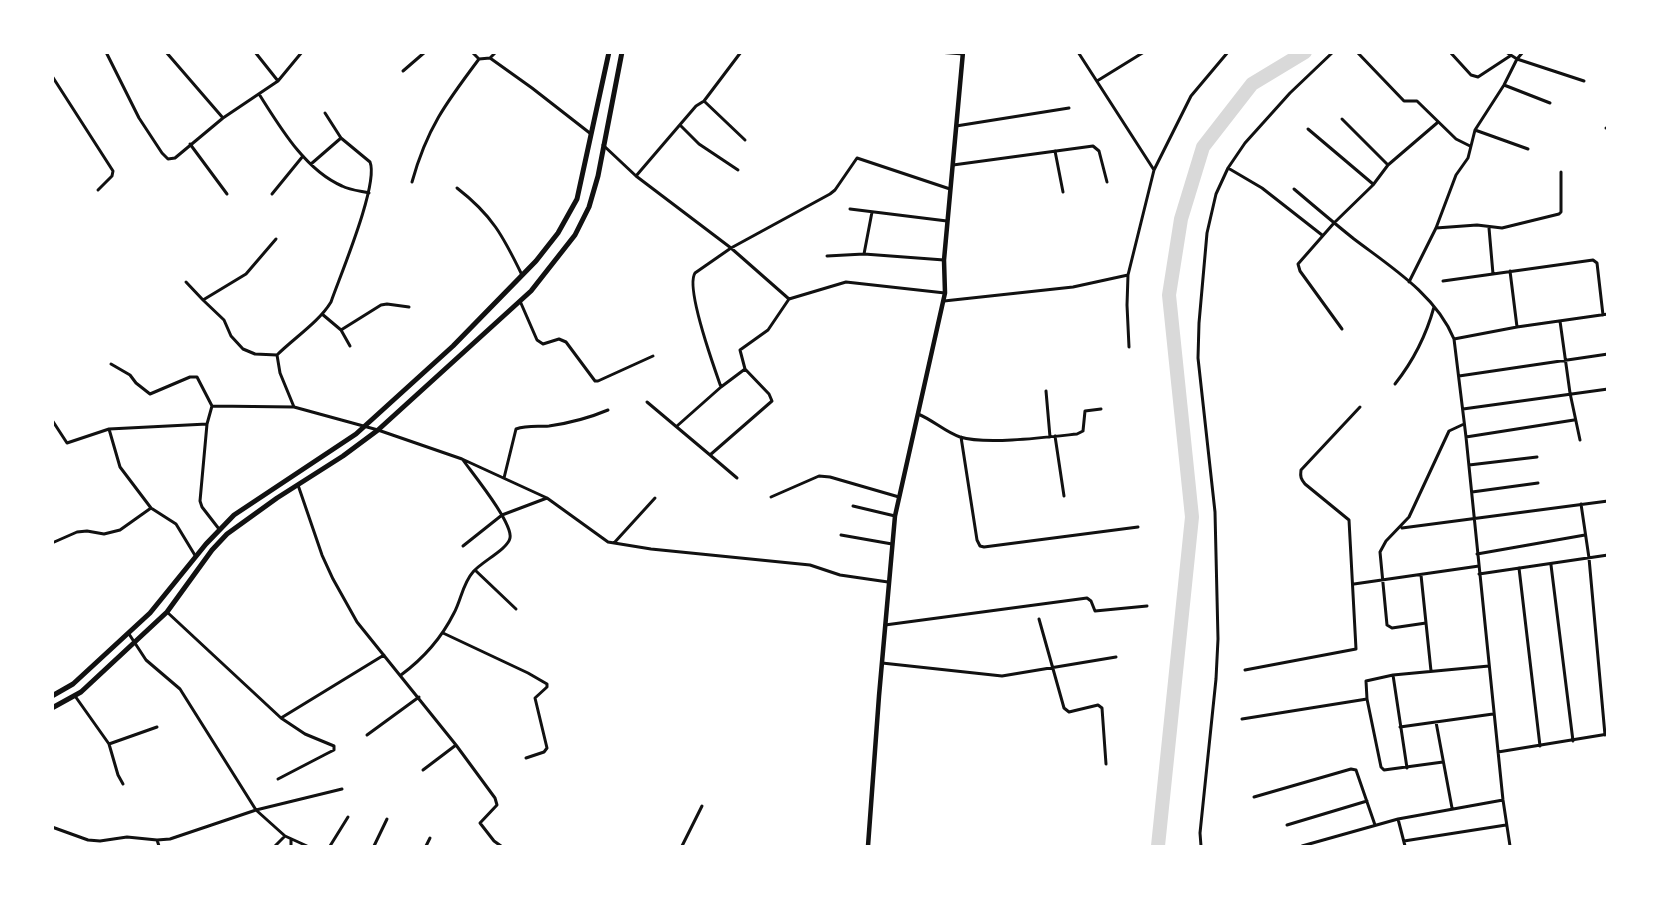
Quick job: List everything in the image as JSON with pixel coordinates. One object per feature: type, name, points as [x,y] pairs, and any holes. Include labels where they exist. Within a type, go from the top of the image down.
[{"type":"main road","points":[[52,696],[73,684],[128,633],[164,597],[195,557],[234,515],[363,427],[453,346],[522,275],[558,233],[577,199],[609,52]]},
{"type":"main road","points":[[52,708],[75,696],[167,612],[212,550],[227,534],[378,430],[531,291],[575,235],[589,207],[598,176],[622,52]]},
{"type":"main road","points":[[868,846],[895,516],[945,293],[944,260],[963,53]]},
{"type":"street","points":[[106,52],[139,118],[168,159],[175,158],[223,118],[278,81],[302,52]]},
{"type":"street","points":[[166,52],[223,118]]},
{"type":"street","points":[[255,52],[278,81]]},
{"type":"street","points":[[403,71],[425,52]]},
{"type":"street","points":[[472,52],[479,59]]},
{"type":"street","points":[[412,182],[420,154],[433,124],[479,59],[490,58],[496,52]]},
{"type":"street","points":[[636,176],[696,106],[704,101],[741,52]]},
{"type":"street","points":[[938,52],[963,53]]},
{"type":"street","points":[[1078,52],[1154,170]]},
{"type":"street","points":[[1096,81],[1144,52]]},
{"type":"street","points":[[1129,347],[1128,274],[1154,170],[1191,96],[1228,52]]},
{"type":"street","points":[[1201,846],[1200,833],[1218,639],[1215,512],[1198,358],[1207,233],[1216,194],[1228,168],[1245,143],[1282,101],[1333,52]]},
{"type":"street","points":[[1357,52],[1404,101],[1416,101],[1458,141],[1471,147]]},
{"type":"street","points":[[1450,52],[1471,75],[1478,77],[1510,56]]},
{"type":"street","points":[[1506,52],[1517,59],[1584,81]]},
{"type":"street","points":[[1409,282],[1436,228],[1456,175],[1468,158],[1475,130],[1523,52]]},
{"type":"street","points":[[490,58],[592,135]]},
{"type":"street","points":[[52,76],[113,171],[112,176],[98,190]]},
{"type":"street","points":[[1504,86],[1550,103]]},
{"type":"street","points":[[259,94],[276,121],[303,155],[322,174],[338,184],[369,193]]},
{"type":"street","points":[[704,101],[745,140]]},
{"type":"street","points":[[956,126],[1069,108]]},
{"type":"street","points":[[186,282],[224,320],[231,336],[243,349],[255,354],[277,355],[322,314],[331,302],[369,193],[372,171],[370,162],[340,138],[325,113]]},
{"type":"street","points":[[1342,119],[1388,165]]},
{"type":"street","points":[[1342,329],[1298,267],[1302,258],[1373,185],[1388,165],[1437,123]]},
{"type":"street","points":[[680,125],[699,144],[738,170]]},
{"type":"street","points":[[1308,129],[1373,185]]},
{"type":"street","points":[[1475,130],[1528,148]]},
{"type":"street","points":[[311,164],[340,138]]},
{"type":"street","points":[[190,144],[226,194]]},
{"type":"street","points":[[603,144],[636,176],[731,248],[789,299]]},
{"type":"street","points":[[952,165],[1086,146],[1095,147],[1099,151],[1107,182]]},
{"type":"street","points":[[1055,151],[1063,192]]},
{"type":"street","points":[[272,194],[303,155]]},
{"type":"street","points":[[721,387],[706,342],[693,289],[693,276],[700,269],[731,248],[830,194],[857,158],[950,189]]},
{"type":"street","points":[[1228,168],[1262,188],[1323,236]]},
{"type":"street","points":[[1436,228],[1477,225],[1502,228],[1561,213],[1561,172]]},
{"type":"street","points":[[457,188],[474,202],[499,230],[522,275]]},
{"type":"street","points":[[1294,189],[1409,282],[1434,307],[1448,325],[1454,339],[1503,800],[1510,846]]},
{"type":"street","points":[[850,209],[947,221]]},
{"type":"street","points":[[864,254],[872,212]]},
{"type":"street","points":[[1489,228],[1493,274]]},
{"type":"street","points":[[203,300],[246,274],[276,239]]},
{"type":"street","points":[[826,256],[864,254],[944,260]]},
{"type":"street","points":[[1443,281],[1596,261],[1605,315],[1516,327],[1454,339]]},
{"type":"street","points":[[1510,271],[1516,327]]},
{"type":"street","points":[[942,302],[1073,287],[1128,274]]},
{"type":"street","points":[[710,455],[771,403],[772,399],[769,394],[745,369],[740,350],[768,330],[789,299],[846,282],[945,293]]},
{"type":"street","points":[[520,302],[537,340],[543,344],[559,339],[566,342],[595,381],[653,356]]},
{"type":"street","points":[[341,330],[381,305],[409,307]]},
{"type":"street","points":[[1395,384],[1420,348],[1434,307]]},
{"type":"street","points":[[322,314],[341,330],[350,346]]},
{"type":"street","points":[[1560,321],[1564,360],[1580,440]]},
{"type":"street","points":[[1459,376],[1608,354]]},
{"type":"street","points":[[277,355],[280,374],[294,407]]},
{"type":"street","points":[[111,364],[130,375],[150,394],[190,377],[197,377],[212,406],[207,424],[200,501],[219,529]]},
{"type":"street","points":[[677,426],[745,369]]},
{"type":"street","points":[[1463,409],[1608,388]]},
{"type":"street","points":[[1046,391],[1064,496]]},
{"type":"street","points":[[647,402],[737,478]]},
{"type":"street","points":[[212,406],[294,407],[378,430],[462,459],[546,498],[599,537],[614,543],[651,549],[801,564],[840,575],[888,582]]},
{"type":"street","points":[[1245,670],[1356,649],[1349,520],[1305,484],[1300,475],[1301,470],[1360,407]]},
{"type":"street","points":[[917,414],[961,437],[984,439],[1081,433],[1085,411],[1101,409]]},
{"type":"street","points":[[504,478],[516,429],[587,419],[608,410]]},
{"type":"street","points":[[1466,437],[1575,419]]},
{"type":"street","points":[[52,420],[67,443],[109,429],[207,424]]},
{"type":"street","points":[[1426,623],[1389,628],[1387,625],[1380,552],[1416,504],[1449,431],[1464,424]]},
{"type":"street","points":[[109,429],[120,467],[151,508],[176,524],[195,557]]},
{"type":"street","points":[[961,437],[977,540],[980,546],[1138,526]]},
{"type":"street","points":[[1469,465],[1537,457]]},
{"type":"street","points":[[400,675],[428,653],[443,633],[454,614],[465,585],[475,570],[509,542],[510,532],[502,515],[462,459]]},
{"type":"street","points":[[771,496],[819,476],[830,477],[899,497]]},
{"type":"street","points":[[1472,492],[1538,483]]},
{"type":"street","points":[[298,485],[322,555],[357,622],[456,744],[496,801],[497,805],[480,823],[501,846]]},
{"type":"street","points":[[463,546],[502,515],[546,498]]},
{"type":"street","points":[[614,543],[655,498]]},
{"type":"street","points":[[1400,528],[1608,501]]},
{"type":"street","points":[[1498,752],[1606,735],[1581,504]]},
{"type":"street","points":[[853,506],[895,516]]},
{"type":"street","points":[[52,543],[77,532],[111,533],[128,526],[151,508]]},
{"type":"street","points":[[841,535],[892,544]]},
{"type":"street","points":[[1477,554],[1586,535]]},
{"type":"street","points":[[1479,574],[1608,555]]},
{"type":"street","points":[[1551,565],[1573,741]]},
{"type":"street","points":[[1354,584],[1479,566]]},
{"type":"street","points":[[1519,568],[1540,746]]},
{"type":"street","points":[[475,570],[516,609]]},
{"type":"street","points":[[1421,575],[1431,671]]},
{"type":"street","points":[[885,625],[1087,598],[1091,601],[1095,611],[1148,606]]},
{"type":"street","points":[[167,612],[281,718],[305,734],[332,743],[335,748],[328,753],[278,779]]},
{"type":"street","points":[[1040,619],[1066,711],[1096,705],[1102,708],[1106,764]]},
{"type":"street","points":[[128,633],[146,660],[180,689],[256,810],[285,836],[308,846]]},
{"type":"street","points":[[443,633],[547,684],[547,687],[534,698],[547,748],[544,752],[526,758]]},
{"type":"street","points":[[281,718],[384,655]]},
{"type":"street","points":[[882,663],[985,676],[1002,676],[1055,669],[1116,657]]},
{"type":"street","points":[[1443,762],[1384,770],[1381,766],[1367,699],[1366,681],[1393,675],[1490,666]]},
{"type":"street","points":[[1393,675],[1407,768]]},
{"type":"street","points":[[75,696],[109,744],[118,776],[123,784]]},
{"type":"street","points":[[367,735],[418,698]]},
{"type":"street","points":[[1242,718],[1367,699]]},
{"type":"street","points":[[1400,727],[1494,713]]},
{"type":"street","points":[[1436,722],[1452,808]]},
{"type":"street","points":[[109,744],[157,727]]},
{"type":"street","points":[[423,770],[456,744]]},
{"type":"street","points":[[1254,797],[1351,769],[1358,772],[1375,825]]},
{"type":"street","points":[[52,827],[88,840],[100,841],[127,837],[157,840],[180,837],[256,810],[342,789]]},
{"type":"street","points":[[1305,846],[1398,819],[1503,800]]},
{"type":"street","points":[[1287,825],[1367,801]]},
{"type":"street","points":[[682,846],[702,806]]},
{"type":"street","points":[[330,846],[348,817]]},
{"type":"street","points":[[374,846],[387,819]]},
{"type":"street","points":[[1398,819],[1405,846]]},
{"type":"street","points":[[1404,841],[1506,825]]},
{"type":"street","points":[[275,846],[285,836]]},
{"type":"street","points":[[426,846],[430,838]]},
{"type":"street","points":[[157,840],[159,846]]},
{"type":"street","points":[[291,840],[291,846]]},
{"type":"waterway","points":[[1158,846],[1192,517],[1169,295],[1181,219],[1203,147],[1252,84],[1305,52]]}]
